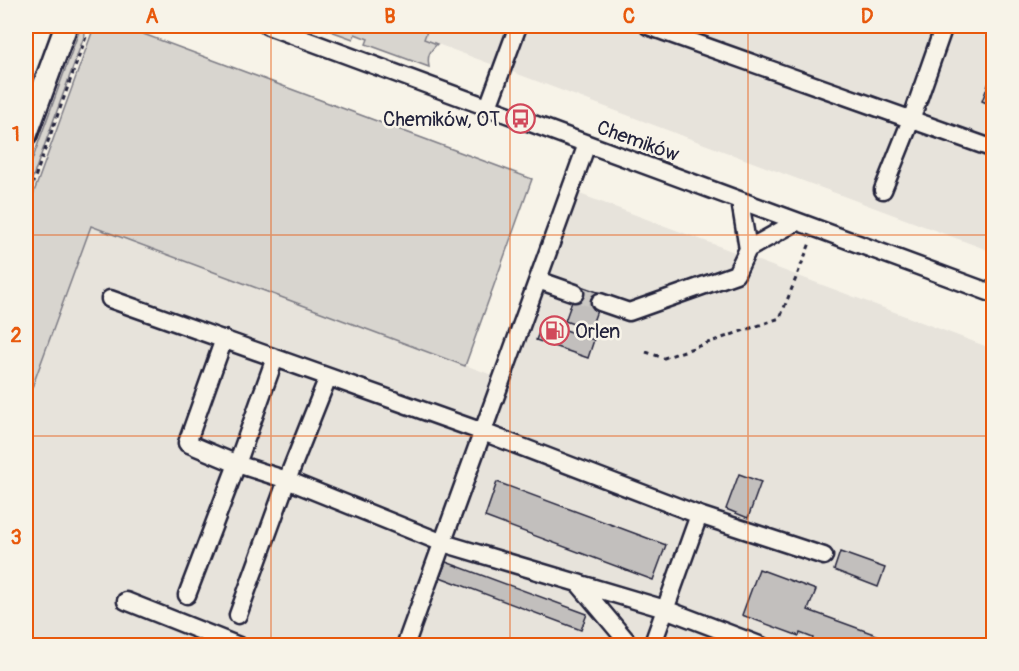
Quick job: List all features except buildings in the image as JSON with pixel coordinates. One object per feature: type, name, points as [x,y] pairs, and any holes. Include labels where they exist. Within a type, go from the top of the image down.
[{"type":"main road","points":[[26,135],[66,26]]},
{"type":"street","name":"Chemików","points":[[268,26],[993,294]]},
{"type":"street","points":[[488,107],[518,26]]},
{"type":"street","points":[[648,26],[993,149]]},
{"type":"street","points":[[883,190],[911,120],[944,26]]},
{"type":"street","points":[[405,645],[587,144]]},
{"type":"street","points":[[740,201],[748,249]]},
{"type":"street","points":[[600,302],[629,312],[736,274],[748,249],[796,222]]},
{"type":"street","points":[[538,280],[575,293]]},
{"type":"street","points":[[110,298],[483,432],[699,514],[824,556]]},
{"type":"street","points":[[224,339],[187,443],[237,464],[287,480],[442,543],[665,609],[762,645]]},
{"type":"street","points":[[187,595],[275,358]]},
{"type":"street","points":[[238,615],[287,480],[328,377]]},
{"type":"street","points":[[652,645],[699,514]]},
{"type":"street","points":[[578,583],[631,645]]},
{"type":"street","points":[[126,601],[239,645]]},
{"type":"path","points":[[26,202],[90,26]]},
{"type":"path","points":[[646,352],[664,358],[780,318],[812,238]]},
{"type":"shaded area","points":[[81,26],[85,34],[26,196],[26,177]]},
{"type":"shaded area","points":[[122,26],[532,179],[465,366],[91,226],[26,404],[26,214],[94,27]]},
{"type":"shaded area","points":[[317,26],[429,26],[424,39],[437,44],[429,54],[429,67],[366,44],[368,39],[355,34],[353,39]]},
{"type":"shaded area","points":[[429,26],[993,26],[993,252],[424,39]]},
{"type":"shaded area","points":[[577,193],[993,349],[993,645],[26,645],[26,404],[91,226],[508,381]]},
{"type":"tunnel","points":[[575,293],[600,302]]},
{"type":"place","name":"Chemików, OT","points":[[521,119]]},
{"type":"place","name":"Orlen","points":[[554,331]]}]
